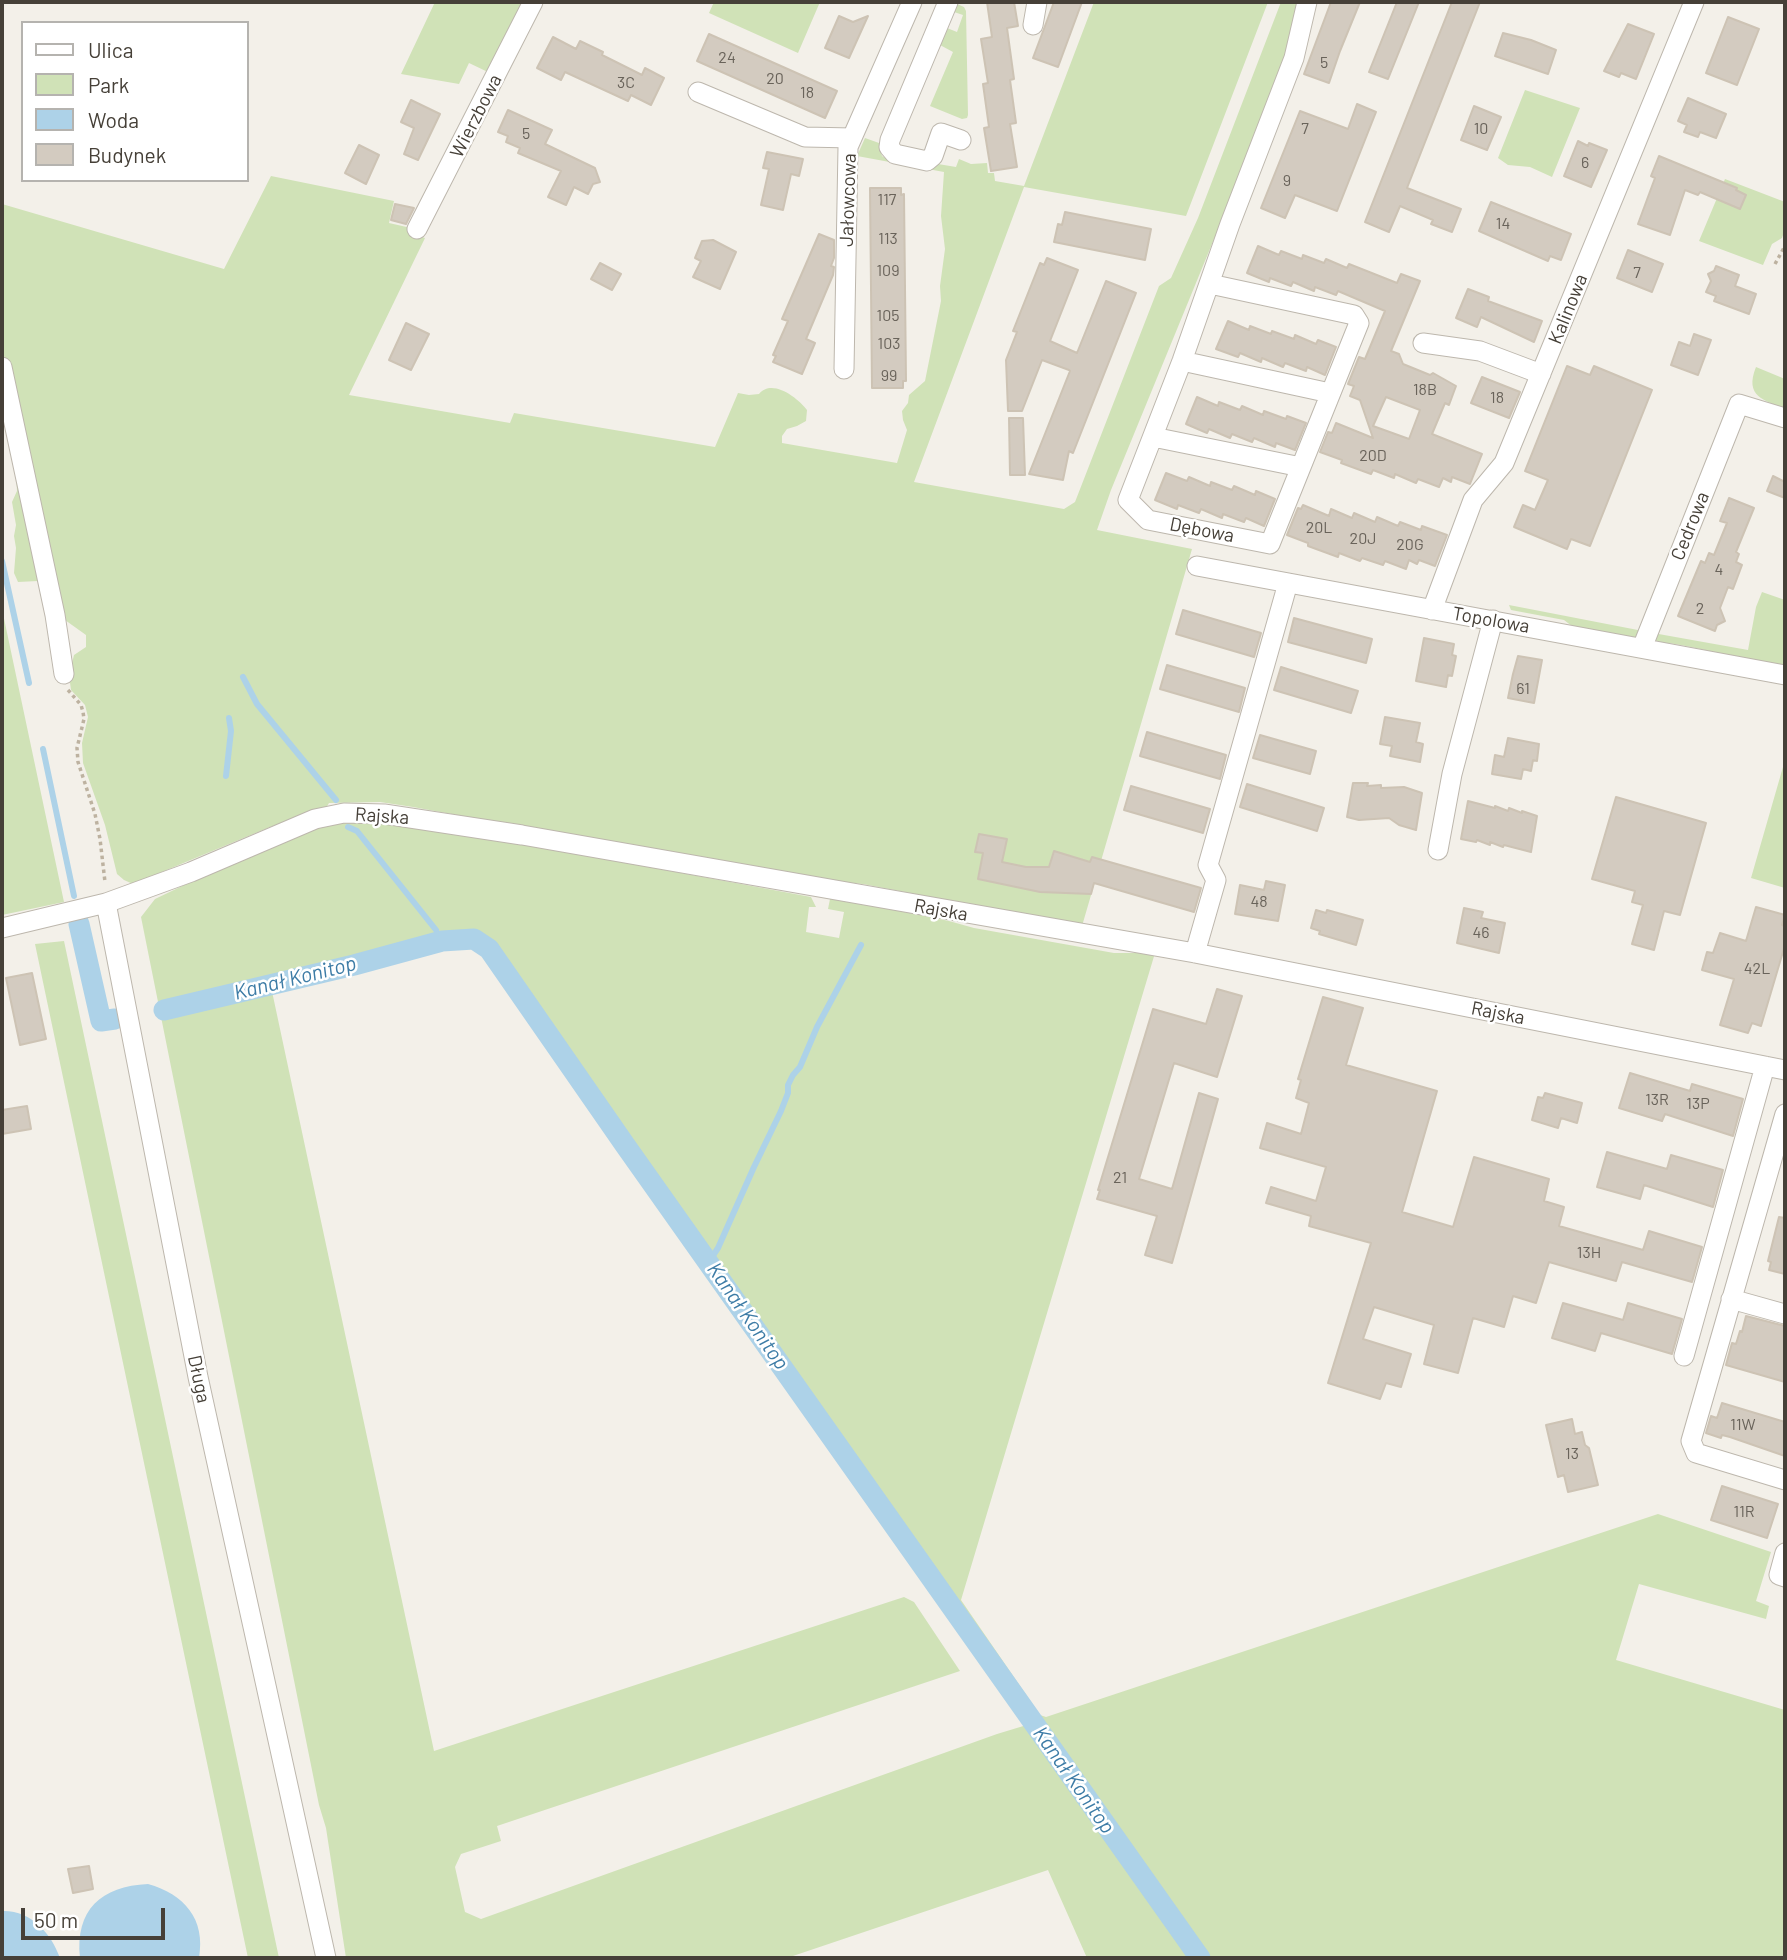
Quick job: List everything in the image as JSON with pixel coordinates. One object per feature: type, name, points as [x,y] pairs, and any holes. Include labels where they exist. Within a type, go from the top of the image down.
[{"type":"street","name":"Wierzbowa","points":[[417,229],[533,2]]},
{"type":"street","name":"Jałowcowa","points":[[844,369],[848,147],[912,2]]},
{"type":"street","points":[[948,2],[889,148],[895,154],[927,162],[933,156],[941,133],[961,140]]},
{"type":"street","points":[[1033,24],[1037,2]]},
{"type":"street","name":"Dębowa","points":[[1210,284],[1354,315],[1359,323],[1270,544],[1148,520],[1128,500],[1294,58],[1307,2]]},
{"type":"street","name":"Kalinowa","points":[[1432,610],[1473,500],[1504,463],[1694,2]]},
{"type":"street","points":[[698,92],[805,137],[852,138]]},
{"type":"street","points":[[1423,343],[1480,351],[1541,374]]},
{"type":"street","points":[[1182,361],[1330,393]]},
{"type":"street","points":[[2,367],[55,615],[64,674]]},
{"type":"street","name":"Cedrowa","points":[[1642,648],[1739,404],[1785,418]]},
{"type":"street","points":[[1153,437],[1300,467]]},
{"type":"street","name":"Topolowa","points":[[1198,566],[1785,675]]},
{"type":"street","points":[[1195,953],[1216,880],[1208,865],[1288,583]]},
{"type":"street","points":[[1437,850],[1452,774],[1493,620]]},
{"type":"street","name":"Rajska","points":[[106,903],[191,872],[315,819],[344,813],[384,814],[535,837],[1195,953],[1785,1070]]},
{"type":"street","points":[[2,928],[106,903]]},
{"type":"street","name":"Długa","points":[[106,903],[198,1377],[326,1958]]},
{"type":"street","points":[[1684,1356],[1765,1066]]},
{"type":"street","points":[[1785,1114],[1691,1441],[1696,1453],[1785,1480]]},
{"type":"street","points":[[1731,1299],[1785,1314]]},
{"type":"street","points":[[1785,1553],[1779,1575],[1785,1577]]},
{"type":"path","points":[[1775,264],[1785,246]]},
{"type":"path","points":[[64,674],[69,691],[81,705],[83,712],[84,719],[77,748],[78,762],[100,839],[106,903]]},
{"type":"green space","points":[[435,2],[526,2],[492,74],[469,63],[459,84],[401,74]]},
{"type":"green space","points":[[714,2],[820,2],[798,53],[709,13]]},
{"type":"green space","points":[[1094,2],[1268,2],[1186,216],[1024,187],[914,482],[1064,509],[1075,502],[1159,286],[1171,278],[1198,218],[1281,2],[1302,2],[1293,37],[1097,530],[1192,549],[1082,926],[863,884],[813,880],[380,802],[329,803],[326,808],[270,827],[133,884],[117,874],[105,825],[83,763],[82,743],[88,717],[85,705],[71,690],[69,675],[74,655],[86,647],[86,635],[58,615],[38,581],[18,582],[14,573],[16,525],[12,502],[17,491],[12,394],[2,346],[2,204],[224,269],[271,176],[394,201],[389,223],[411,228],[408,232],[425,238],[349,395],[510,423],[514,413],[715,447],[738,393],[759,394],[771,388],[785,391],[807,410],[806,421],[787,429],[782,436],[782,443],[897,463],[907,430],[902,411],[908,403],[909,395],[925,381],[941,301],[940,286],[945,249],[941,216],[944,172],[857,156],[865,138],[879,143],[882,156],[887,159],[956,167],[959,159],[971,164],[987,163],[988,173],[994,173],[995,181],[1024,186]]},
{"type":"green space","points":[[957,4],[966,11],[968,115],[962,119],[930,106],[953,52],[940,45],[947,28],[957,32],[963,15],[954,12]]},
{"type":"green space","points":[[1525,90],[1580,108],[1552,177],[1530,167],[1508,165],[1498,158]]},
{"type":"green space","points":[[1725,179],[1785,202],[1785,229],[1782,238],[1772,244],[1763,265],[1699,241]]},
{"type":"green space","points":[[1756,367],[1785,379],[1785,410],[1758,396],[1754,391],[1753,377]]},
{"type":"green space","points":[[1762,592],[1785,600],[1785,668],[1669,643],[1667,646],[1649,643],[1653,633],[1748,650],[1756,607]]},
{"type":"green space","points":[[1509,605],[1643,631],[1640,640],[1577,630],[1564,620],[1511,610]]},
{"type":"green space","points":[[2,609],[64,902],[2,915]]},
{"type":"green space","points":[[1785,760],[1785,888],[1751,878]]},
{"type":"green space","points":[[371,819],[536,846],[811,897],[816,907],[809,907],[806,932],[839,938],[844,912],[828,909],[830,899],[1114,953],[1155,953],[961,1600],[1040,1715],[1046,1717],[1658,1514],[1771,1552],[1756,1601],[1769,1606],[1766,1619],[1639,1584],[1616,1660],[1785,1710],[1785,1958],[1207,1958],[1037,1721],[958,1604],[632,1147],[492,945],[477,934],[464,933],[270,982],[434,1751],[904,1597],[914,1602],[960,1671],[497,1826],[501,1841],[461,1854],[455,1867],[465,1912],[481,1919],[1030,1724],[1194,1958],[1087,1958],[1048,1870],[787,1958],[346,1958],[326,1828],[319,1805],[141,917],[155,899],[243,857],[313,829]]},
{"type":"green space","points":[[64,941],[279,1958],[248,1958],[35,944]]},
{"type":"water","points":[[148,1884],[172,1894],[190,1910],[199,1931],[199,1958],[80,1958],[82,1926],[94,1904],[117,1890]]},
{"type":"water","points":[[2,1911],[22,1914],[31,1919],[51,1940],[60,1958],[2,1958]]},
{"type":"building","points":[[987,2],[1014,2],[1018,26],[1007,28],[1014,79],[1010,80],[1016,123],[1010,124],[1017,167],[991,171],[984,128],[989,127],[983,84],[988,83],[981,39],[992,37]]},
{"type":"building","points":[[1054,2],[1082,2],[1058,67],[1033,58]]},
{"type":"building","points":[[1331,2],[1360,2],[1329,83],[1304,74]]},
{"type":"building","points":[[1397,2],[1419,2],[1388,79],[1369,72]]},
{"type":"building","points":[[1452,2],[1480,2],[1407,188],[1461,209],[1452,232],[1431,224],[1433,220],[1400,206],[1389,232],[1365,222]]},
{"type":"building","points":[[839,16],[853,22],[868,16],[849,58],[825,48]]},
{"type":"building","points":[[1728,17],[1759,29],[1737,85],[1706,73]]},
{"type":"building","points":[[1628,24],[1654,34],[1636,79],[1621,73],[1619,77],[1604,71]]},
{"type":"building","points":[[1503,33],[1556,50],[1548,74],[1495,56]]},
{"type":"building","points":[[709,34],[837,91],[825,118],[697,61]]},
{"type":"building","points":[[553,37],[576,49],[580,41],[642,75],[645,68],[664,78],[651,105],[631,95],[628,101],[565,72],[561,80],[537,68]]},
{"type":"building","points":[[1688,98],[1726,114],[1716,138],[1700,132],[1698,137],[1684,132],[1687,125],[1678,121]]},
{"type":"building","points":[[411,100],[440,114],[418,160],[404,154],[414,128],[401,122]]},
{"type":"building","points":[[1357,104],[1376,112],[1337,211],[1295,195],[1285,218],[1261,208],[1300,111],[1348,129]]},
{"type":"building","points":[[1474,106],[1501,117],[1487,150],[1461,140]]},
{"type":"building","points":[[508,110],[552,130],[545,144],[595,168],[600,182],[593,184],[588,194],[574,187],[566,205],[548,197],[561,171],[518,153],[520,148],[506,142],[508,136],[498,132]]},
{"type":"building","points":[[1578,141],[1607,150],[1591,187],[1564,176]]},
{"type":"building","points":[[359,145],[379,155],[366,184],[345,173]]},
{"type":"building","points":[[767,152],[803,159],[799,176],[791,174],[783,210],[761,205],[769,169],[763,168]]},
{"type":"building","points":[[1659,156],[1737,188],[1736,190],[1746,195],[1740,209],[1700,192],[1698,195],[1685,190],[1670,235],[1638,224],[1655,178],[1651,176]]},
{"type":"building","points":[[870,188],[901,188],[901,195],[904,194],[906,381],[903,381],[903,388],[872,388]]},
{"type":"building","points":[[1491,202],[1571,234],[1561,260],[1550,256],[1548,261],[1479,231]]},
{"type":"building","points":[[395,204],[414,208],[406,224],[391,220]]},
{"type":"building","points":[[1065,212],[1151,229],[1145,260],[1054,242],[1058,224],[1062,225]]},
{"type":"building","points":[[819,234],[834,240],[831,266],[834,267],[806,339],[815,343],[802,374],[773,362],[776,356],[773,355],[788,321],[782,319]]},
{"type":"building","points":[[713,240],[736,252],[720,289],[693,277],[701,261],[695,258],[702,241]]},
{"type":"building","points":[[1258,246],[1279,255],[1281,251],[1324,263],[1326,259],[1347,268],[1349,264],[1397,283],[1401,274],[1420,281],[1391,351],[1399,354],[1403,364],[1430,375],[1433,373],[1456,386],[1449,405],[1445,403],[1432,434],[1482,454],[1470,484],[1452,477],[1451,482],[1443,478],[1439,487],[1418,479],[1416,483],[1395,474],[1394,478],[1373,470],[1371,474],[1320,452],[1328,432],[1332,433],[1336,423],[1373,438],[1360,400],[1350,396],[1354,386],[1348,384],[1359,357],[1365,359],[1385,311],[1338,291],[1336,295],[1315,287],[1314,291],[1293,282],[1291,286],[1270,278],[1269,282],[1247,273]],"holes":[[[1386,397],[1420,410],[1409,439],[1373,426]]]},
{"type":"building","points":[[1628,250],[1663,264],[1652,292],[1617,278]]},
{"type":"building","points":[[1047,258],[1078,270],[1050,341],[1077,353],[1106,281],[1136,293],[1073,453],[1069,451],[1063,480],[1029,474],[1070,371],[1042,360],[1022,411],[1008,411],[1006,360],[1017,332],[1013,331],[1040,263],[1044,265]]},
{"type":"building","points":[[600,263],[621,274],[612,290],[591,279]]},
{"type":"building","points":[[1716,266],[1739,275],[1735,286],[1756,294],[1749,314],[1714,301],[1716,296],[1706,292],[1711,281],[1708,274],[1714,271]]},
{"type":"building","points":[[1468,289],[1489,297],[1488,301],[1542,321],[1534,342],[1481,317],[1477,327],[1456,318]]},
{"type":"building","points":[[1228,321],[1249,330],[1250,326],[1271,334],[1272,331],[1294,339],[1295,335],[1316,344],[1318,340],[1336,347],[1325,375],[1307,367],[1306,371],[1285,363],[1283,367],[1262,358],[1261,362],[1240,353],[1238,357],[1216,349]]},
{"type":"building","points":[[406,323],[429,334],[411,370],[389,360]]},
{"type":"building","points":[[1694,334],[1711,340],[1698,375],[1671,365],[1679,342],[1690,346]]},
{"type":"building","points":[[1567,366],[1590,375],[1594,366],[1652,390],[1590,546],[1571,539],[1567,549],[1514,527],[1523,505],[1535,510],[1548,480],[1525,471]]},
{"type":"building","points":[[1482,377],[1520,392],[1509,418],[1471,403]]},
{"type":"building","points":[[1197,397],[1218,406],[1219,402],[1240,410],[1242,406],[1263,415],[1264,411],[1306,423],[1295,450],[1276,443],[1275,447],[1254,438],[1252,442],[1232,434],[1230,438],[1209,429],[1207,433],[1186,424]]},
{"type":"building","points":[[1009,418],[1023,418],[1025,475],[1010,475]]},
{"type":"building","points":[[1166,473],[1187,481],[1189,477],[1210,486],[1211,482],[1232,490],[1234,486],[1255,495],[1256,491],[1275,499],[1264,526],[1246,518],[1244,522],[1223,514],[1222,518],[1201,509],[1199,513],[1178,505],[1177,509],[1155,500]]},
{"type":"building","points":[[1773,476],[1785,482],[1785,498],[1767,491]]},
{"type":"building","points":[[1729,498],[1754,508],[1736,552],[1739,554],[1736,562],[1742,565],[1733,589],[1728,587],[1720,608],[1725,621],[1717,625],[1715,631],[1678,616],[1701,561],[1705,563],[1709,553],[1714,555],[1727,523],[1720,521]]},
{"type":"building","points":[[1303,505],[1329,516],[1331,509],[1352,518],[1354,513],[1375,522],[1377,517],[1398,526],[1400,522],[1421,530],[1422,526],[1447,535],[1435,566],[1419,560],[1417,564],[1409,560],[1406,569],[1385,561],[1383,565],[1362,558],[1360,561],[1339,553],[1338,557],[1287,535],[1298,508],[1301,509]]},
{"type":"building","points":[[1183,610],[1261,633],[1254,657],[1176,634]]},
{"type":"building","points":[[1294,618],[1372,639],[1366,663],[1288,642]]},
{"type":"building","points":[[1424,638],[1454,644],[1452,655],[1456,656],[1452,676],[1448,675],[1446,687],[1416,681]]},
{"type":"building","points":[[1518,656],[1542,660],[1534,703],[1508,698]]},
{"type":"building","points":[[1167,665],[1245,688],[1239,712],[1160,689]]},
{"type":"building","points":[[1281,667],[1358,691],[1351,713],[1274,690]]},
{"type":"building","points":[[1385,717],[1420,723],[1416,742],[1423,744],[1420,762],[1390,756],[1392,746],[1380,744]]},
{"type":"building","points":[[1147,732],[1226,755],[1220,779],[1140,756]]},
{"type":"building","points":[[1260,735],[1316,751],[1310,774],[1253,758]]},
{"type":"building","points":[[1508,738],[1539,744],[1537,761],[1533,760],[1531,771],[1523,769],[1521,779],[1492,774],[1495,755],[1504,757]]},
{"type":"building","points":[[1353,783],[1381,785],[1381,788],[1404,787],[1422,793],[1416,830],[1399,825],[1389,818],[1359,820],[1347,817]]},
{"type":"building","points":[[1247,784],[1324,808],[1317,831],[1240,807]]},
{"type":"building","points":[[1131,786],[1210,809],[1203,833],[1124,810]]},
{"type":"building","points":[[1616,797],[1706,823],[1680,915],[1664,911],[1654,950],[1632,944],[1643,905],[1632,902],[1635,891],[1592,879]]},
{"type":"building","points":[[1468,801],[1537,816],[1531,852],[1490,842],[1490,845],[1477,840],[1461,839]]},
{"type":"building","points":[[979,834],[1007,839],[1002,862],[1026,867],[1049,867],[1054,851],[1090,862],[1092,857],[1201,888],[1194,912],[1094,883],[1091,894],[1040,892],[978,879],[983,853],[975,852]]},
{"type":"building","points":[[1266,881],[1285,885],[1278,921],[1235,914],[1240,885],[1264,890]]},
{"type":"building","points":[[1756,907],[1785,915],[1782,925],[1785,927],[1785,945],[1761,1026],[1752,1023],[1748,1033],[1720,1025],[1734,979],[1702,970],[1707,952],[1713,953],[1720,933],[1746,941]]},
{"type":"building","points":[[1464,908],[1483,912],[1481,918],[1505,923],[1499,953],[1457,943]]},
{"type":"building","points":[[1316,910],[1326,913],[1327,910],[1363,920],[1356,945],[1319,934],[1320,931],[1311,928]]},
{"type":"building","points":[[32,973],[46,1039],[20,1045],[6,978]]},
{"type":"building","points":[[1217,989],[1242,996],[1217,1077],[1174,1063],[1139,1179],[1172,1189],[1199,1093],[1218,1099],[1172,1263],[1145,1255],[1157,1216],[1097,1199],[1098,1190],[1153,1009],[1206,1024]]},
{"type":"building","points":[[1323,997],[1363,1008],[1346,1065],[1437,1091],[1402,1212],[1453,1227],[1474,1157],[1549,1179],[1544,1201],[1564,1207],[1559,1226],[1643,1250],[1649,1231],[1702,1247],[1692,1282],[1622,1262],[1616,1281],[1549,1262],[1536,1303],[1513,1296],[1504,1327],[1473,1318],[1458,1373],[1424,1364],[1434,1325],[1374,1307],[1363,1339],[1411,1354],[1401,1387],[1386,1383],[1380,1399],[1328,1383],[1371,1243],[1309,1226],[1311,1216],[1266,1203],[1271,1187],[1316,1201],[1326,1167],[1260,1148],[1267,1123],[1301,1134],[1309,1103],[1296,1098],[1301,1080],[1298,1079]]},
{"type":"building","points":[[1630,1073],[1690,1091],[1692,1084],[1743,1099],[1733,1136],[1665,1114],[1662,1121],[1619,1108]]},
{"type":"building","points":[[1545,1093],[1582,1103],[1577,1123],[1561,1118],[1558,1128],[1532,1120],[1538,1097],[1543,1098]]},
{"type":"building","points":[[27,1106],[31,1129],[2,1134],[2,1110]]},
{"type":"building","points":[[1607,1152],[1667,1169],[1671,1155],[1723,1170],[1713,1207],[1644,1185],[1640,1199],[1597,1187]]},
{"type":"building","points":[[1779,1217],[1785,1218],[1785,1274],[1769,1270],[1771,1262],[1768,1261]]},
{"type":"building","points":[[1563,1303],[1623,1320],[1628,1303],[1682,1319],[1672,1354],[1601,1333],[1595,1351],[1552,1338]]},
{"type":"building","points":[[1746,1316],[1785,1326],[1785,1382],[1726,1365],[1732,1343],[1736,1344]]},
{"type":"building","points":[[1722,1403],[1785,1422],[1785,1456],[1730,1437],[1722,1435],[1721,1438],[1706,1433],[1711,1416],[1717,1418]]},
{"type":"building","points":[[1572,1419],[1575,1434],[1582,1432],[1585,1445],[1589,1448],[1598,1485],[1568,1492],[1564,1475],[1558,1477],[1546,1425]]},
{"type":"building","points":[[1722,1486],[1778,1504],[1767,1538],[1711,1520]]},
{"type":"building","points":[[89,1866],[93,1889],[73,1893],[68,1869]]},
{"type":"waterway","points":[[2,561],[29,683]]},
{"type":"waterway","points":[[243,677],[257,704],[336,800]]},
{"type":"waterway","points":[[226,776],[231,731],[229,718]]},
{"type":"waterway","points":[[43,749],[74,896]]},
{"type":"waterway","points":[[348,827],[357,831],[436,930]]},
{"type":"waterway","points":[[79,924],[101,1021],[115,1019]]},
{"type":"waterway","name":"Kanał Konitop","points":[[164,1010],[442,941],[474,939],[489,949],[1200,1958]]},
{"type":"waterway","points":[[708,1263],[718,1248],[781,1111],[788,1085],[800,1067],[817,1027],[861,945]]}]
